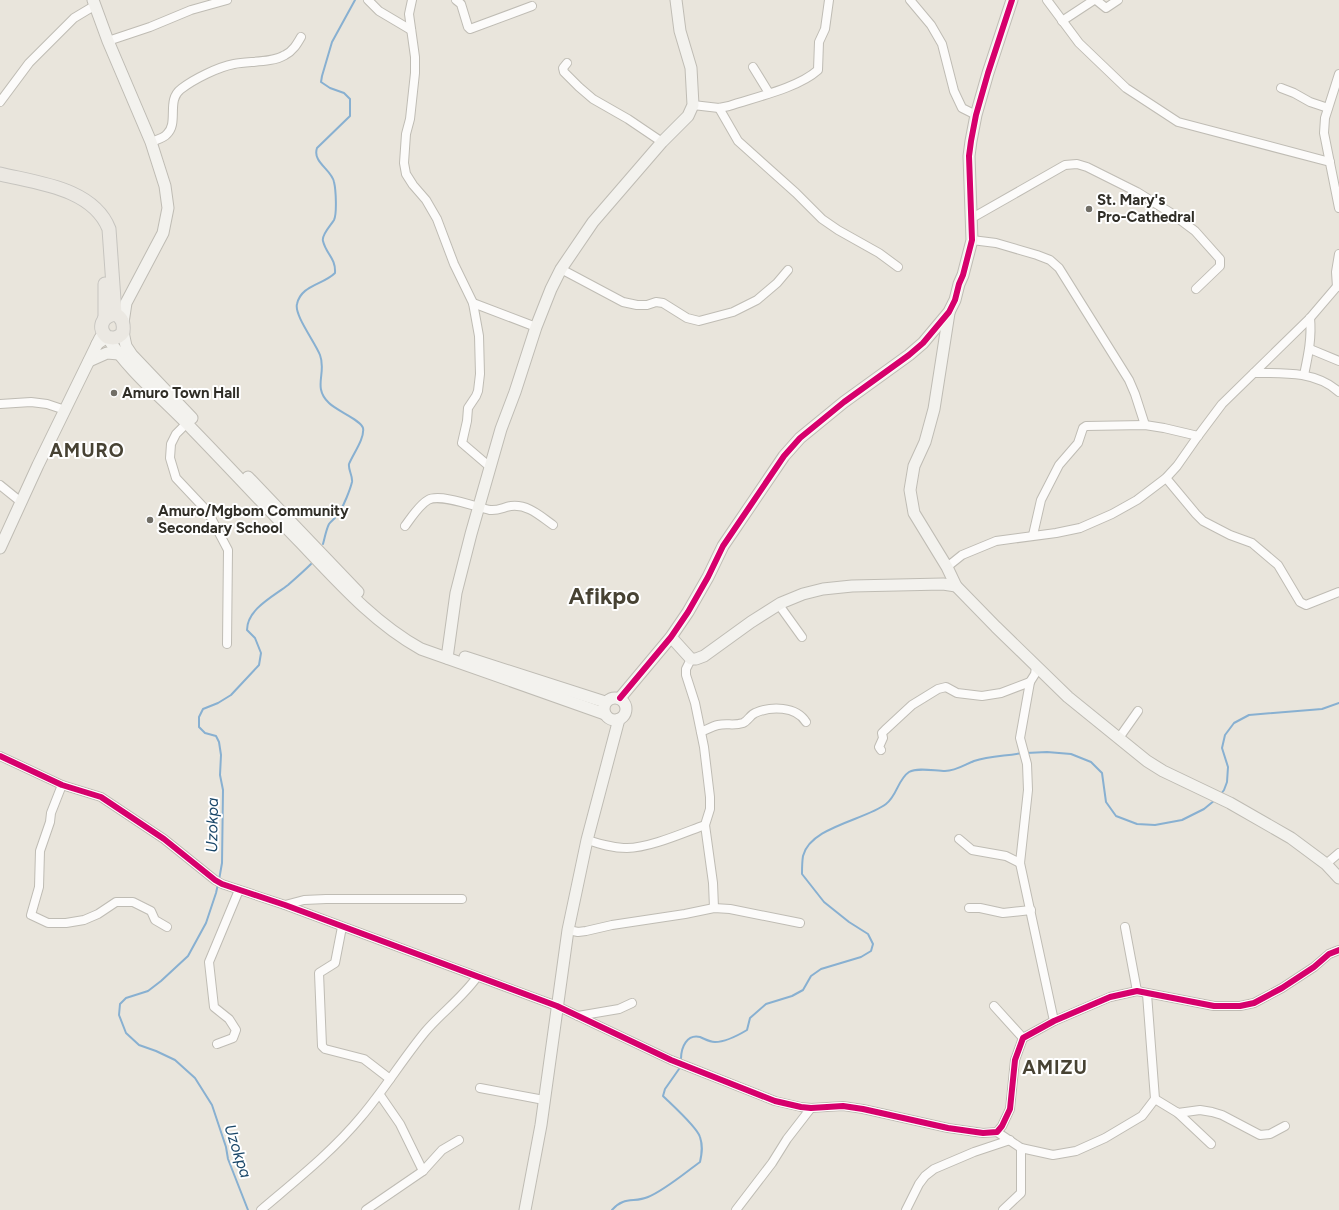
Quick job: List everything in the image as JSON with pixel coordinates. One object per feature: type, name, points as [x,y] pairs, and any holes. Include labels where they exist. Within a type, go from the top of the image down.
[{"type":"main road","points":[[0,174],[70,193],[90,203],[98,210],[109,229],[111,245],[113,294],[116,322],[117,338],[102,338],[102,323],[116,322]]},
{"type":"main road","points":[[0,180],[50,191],[69,198],[80,204],[97,219],[104,233],[116,322]]},
{"type":"street","points":[[108,41],[150,27],[191,10],[227,0]]},
{"type":"street","points":[[368,0],[379,11],[411,30]]},
{"type":"street","points":[[412,0],[409,14],[415,73],[410,119],[406,134],[404,163],[406,174],[426,200],[437,219],[454,264],[473,303],[479,336],[480,374],[478,391],[468,408],[462,443],[490,467]]},
{"type":"street","points":[[456,0],[461,4],[468,27],[470,29],[532,6]]},
{"type":"street","points":[[447,655],[456,593],[490,467],[501,429],[550,289],[561,269],[593,222],[662,142],[688,116],[693,104],[691,68],[680,31],[676,0]]},
{"type":"street","points":[[693,104],[719,108],[729,106],[794,85],[809,78],[818,70],[819,42],[825,29],[829,0]]},
{"type":"street","points":[[910,0],[931,25],[942,44],[954,92],[962,108],[976,115]]},
{"type":"street","points":[[620,698],[671,637],[692,607],[723,546],[784,456],[800,438],[844,402],[909,355],[925,341],[949,312],[955,300],[963,275],[972,240],[969,156],[976,115],[1012,0]]},
{"type":"street","points":[[1046,0],[1079,43],[1126,88],[1178,122],[1330,162]]},
{"type":"street","points":[[1062,21],[1095,0],[1106,8],[1118,0]]},
{"type":"street","points":[[0,102],[29,63],[74,18],[94,3],[108,41],[151,142],[165,186],[168,208],[163,232],[116,322],[126,346],[132,355],[367,601],[408,635],[447,655],[605,714],[610,719],[619,719]]},
{"type":"street","points":[[151,142],[167,134],[171,128],[174,98],[179,90],[222,67],[233,64],[279,58],[287,55],[294,48],[301,37]]},
{"type":"street","points":[[568,63],[563,68],[564,72],[593,99],[628,119],[662,142]]},
{"type":"street","points":[[753,67],[769,93]]},
{"type":"street","points":[[1339,74],[1325,118],[1324,132],[1339,208]]},
{"type":"street","points":[[1281,88],[1310,102],[1328,108]]},
{"type":"street","points":[[719,108],[738,141],[822,219],[838,230],[879,253],[898,267]]},
{"type":"street","points":[[972,218],[1065,165],[1077,164],[1087,167],[1137,192],[1172,212],[1195,231],[1216,252],[1220,259],[1220,266],[1196,289]]},
{"type":"street","points":[[972,240],[996,243],[1037,254],[1050,260],[1059,268],[1128,380],[1135,394],[1145,425]]},
{"type":"street","points":[[932,584],[947,567],[962,555],[996,541],[1056,533],[1080,528],[1112,514],[1137,500],[1166,478],[1177,466],[1222,404],[1310,318],[1338,286],[1336,272],[1339,254]]},
{"type":"street","points":[[561,269],[623,302],[642,305],[656,302],[663,303],[687,318],[699,321],[733,312],[757,300],[777,283],[788,270]]},
{"type":"street","points":[[113,294],[120,297],[132,291]]},
{"type":"street","points":[[473,303],[536,327]]},
{"type":"street","points":[[949,312],[934,409],[925,442],[914,466],[910,490],[914,513],[947,567],[956,586],[1036,667],[1068,697],[1147,761],[1163,771],[1218,797],[1291,838],[1326,864],[1339,878]]},
{"type":"street","points":[[1304,375],[1310,348],[1310,318]]},
{"type":"street","points":[[0,548],[38,464],[102,338],[187,423],[333,578],[383,625],[404,640],[421,649],[447,655],[605,702]]},
{"type":"street","points":[[925,341],[937,339],[944,344]]},
{"type":"street","points":[[1310,348],[1339,361]]},
{"type":"street","points":[[89,361],[107,353],[119,354]]},
{"type":"street","points":[[1254,373],[1304,375],[1320,380],[1339,392]]},
{"type":"street","points":[[0,404],[31,402],[47,404],[65,410]]},
{"type":"street","points":[[187,423],[176,434],[171,444],[170,458],[176,478],[208,512],[220,532],[228,550],[227,644]]},
{"type":"street","points":[[1033,535],[1041,500],[1059,466],[1078,443],[1083,428],[1086,426],[1145,425],[1198,436]]},
{"type":"street","points":[[1166,478],[1203,521],[1230,535],[1252,543],[1278,565],[1300,602],[1306,605],[1339,592]]},
{"type":"street","points":[[0,485],[21,502]]},
{"type":"street","points":[[405,526],[425,502],[430,499],[445,499],[497,510],[517,505],[526,507],[553,525]]},
{"type":"street","points":[[691,659],[704,656],[751,622],[779,605],[797,596],[822,589],[852,586],[932,584],[956,586]]},
{"type":"street","points":[[779,605],[802,637]]},
{"type":"street","points":[[671,637],[691,659]]},
{"type":"street","points":[[691,659],[686,669],[686,675],[695,703],[701,732],[710,797],[710,809],[705,825],[713,883],[714,908]]},
{"type":"street","points":[[1036,667],[1035,674],[1030,682],[1020,738],[1027,764],[1028,790],[1020,863],[1054,1021]]},
{"type":"street","points":[[881,750],[879,747],[883,738],[882,733],[912,705],[938,689],[946,688],[957,692],[982,696],[1001,693],[1030,682]]},
{"type":"street","points":[[605,714],[605,702],[611,698],[620,698]]},
{"type":"street","points":[[524,1210],[544,1100],[568,930],[587,840],[619,719],[626,713],[625,704],[620,698]]},
{"type":"street","points":[[701,732],[719,725],[733,726],[745,722],[753,714],[771,709],[794,711],[802,716],[806,722]]},
{"type":"street","points":[[1119,738],[1138,711]]},
{"type":"street","points":[[0,756],[62,785],[101,797],[164,840],[222,884],[285,905],[342,928],[557,1006],[671,1060],[775,1101],[811,1108],[843,1106],[948,1128],[983,1133],[997,1132],[1021,1148],[1053,1155],[1076,1151],[1105,1138],[1142,1116],[1156,1099],[1153,1080],[1147,994]]},
{"type":"street","points":[[62,785],[51,814],[50,822],[40,851],[39,887],[32,915],[48,923],[66,923],[84,920],[98,914],[116,902],[133,902],[151,911],[155,920],[167,927]]},
{"type":"street","points":[[587,840],[616,848],[627,848],[642,846],[705,825]]},
{"type":"street","points":[[959,839],[972,850],[1006,856],[1020,863]]},
{"type":"street","points":[[1326,864],[1339,853]]},
{"type":"street","points":[[217,1044],[233,1038],[236,1030],[229,1019],[214,1007],[209,962],[239,890]]},
{"type":"street","points":[[285,905],[304,900],[326,899],[462,899]]},
{"type":"street","points":[[568,930],[578,932],[586,931],[612,925],[714,908],[730,909],[800,923]]},
{"type":"street","points":[[969,908],[980,908],[1003,913],[1031,910]]},
{"type":"street","points":[[1125,927],[1136,991]]},
{"type":"street","points":[[342,928],[335,963],[319,973],[318,978],[322,1046],[325,1049],[364,1060],[390,1080]]},
{"type":"street","points":[[997,1132],[1002,1126],[1010,1109],[1015,1060],[1023,1038],[1054,1021],[1110,997],[1136,991],[1214,1006],[1240,1006],[1254,1003],[1282,988],[1329,954],[1339,950]]},
{"type":"street","points":[[261,1210],[338,1142],[360,1119],[380,1095],[425,1032],[438,1017],[467,991],[477,977]]},
{"type":"street","points":[[578,1016],[619,1009],[632,1003]]},
{"type":"street","points":[[994,1006],[1023,1038]]},
{"type":"street","points":[[480,1088],[544,1100]]},
{"type":"street","points":[[380,1095],[400,1124],[423,1171]]},
{"type":"street","points":[[1156,1099],[1178,1113],[1211,1144]]},
{"type":"street","points":[[736,1210],[811,1108]]},
{"type":"street","points":[[1178,1113],[1200,1110],[1212,1112],[1222,1115],[1260,1135],[1270,1134],[1285,1126]]},
{"type":"street","points":[[366,1210],[423,1171],[442,1150],[459,1140]]},
{"type":"street","points":[[906,1210],[919,1184],[925,1176],[934,1170],[974,1152],[1010,1140]]},
{"type":"street","points":[[1003,1210],[1021,1193],[1021,1148]]},
{"type":"waterway","points":[[323,544],[329,524],[339,513],[350,489],[352,480],[349,464],[361,441],[363,428],[358,422],[333,406],[324,397],[321,391],[322,362],[320,355],[302,322],[297,309],[297,304],[303,293],[335,273],[334,264],[323,241],[325,233],[334,220],[336,213],[335,186],[330,174],[317,158],[316,153],[317,148],[350,116],[350,99],[344,93],[330,88],[321,82],[332,42],[355,0]]},
{"type":"waterway","name":"Uzokpa","points":[[219,880],[222,863],[223,790],[220,775],[221,755],[219,742],[216,736],[205,733],[199,727],[199,717],[203,709],[218,703],[231,695],[259,665],[261,653],[255,638],[247,630],[248,622],[256,609],[288,585],[311,564]]},
{"type":"waterway","points":[[1221,794],[1227,782],[1228,767],[1222,748],[1225,735],[1234,723],[1249,715],[1322,709],[1339,703]]},
{"type":"waterway","points":[[1026,753],[1047,752],[1071,754],[1091,762],[1102,773],[1106,802],[1116,816],[1137,824],[1155,825],[1182,820],[1204,809],[1215,800]]},
{"type":"waterway","points":[[681,1059],[682,1050],[688,1039],[692,1037],[700,1037],[715,1042],[727,1040],[747,1030],[750,1018],[766,1004],[792,996],[803,990],[811,976],[821,969],[861,957],[871,951],[873,944],[868,934],[849,922],[824,902],[802,874],[803,856],[808,846],[816,838],[839,825],[877,810],[886,804],[893,797],[902,779],[909,772],[922,769],[949,771],[980,759],[1022,753]]},
{"type":"waterway","name":"Uzokpa","points":[[218,884],[206,923],[188,956],[148,991],[126,998],[120,1004],[119,1015],[126,1033],[139,1045],[175,1060],[195,1078],[212,1105],[226,1147],[228,1159],[248,1210]]},
{"type":"waterway","points":[[612,1210],[625,1201],[643,1199],[655,1194],[700,1162],[702,1146],[698,1133],[663,1096],[665,1089],[679,1069]]},
{"type":"cycle path","points":[[620,698],[671,637],[688,612],[708,577],[723,546],[784,456],[800,438],[844,402],[909,355],[923,343],[949,312],[955,300],[963,275],[972,240],[969,156],[976,115],[1012,0]]},
{"type":"cycle path","points":[[0,756],[62,785],[101,797],[164,839],[222,884],[285,905],[557,1006],[671,1060],[775,1101],[801,1107],[811,1108],[843,1106],[948,1128],[983,1133],[997,1132],[1002,1126],[1010,1109],[1015,1060],[1023,1038],[1054,1021],[1110,997],[1137,991],[1214,1006],[1240,1006],[1254,1003],[1282,988],[1314,967],[1329,954],[1339,950]]},
{"type":"place","name":"St. Mary's Pro-Cathedral","points":[[1089,209]]},
{"type":"place","name":"Amuro Town Hall","points":[[114,393]]},
{"type":"place","name":"Amuro/Mgbom Community Secondary School","points":[[150,520]]},
{"type":"district","name":"AMURO","points":[[87,450]]},
{"type":"district","name":"Afikpo","points":[[604,596]]},
{"type":"district","name":"AMIZU","points":[[1055,1067]]}]
